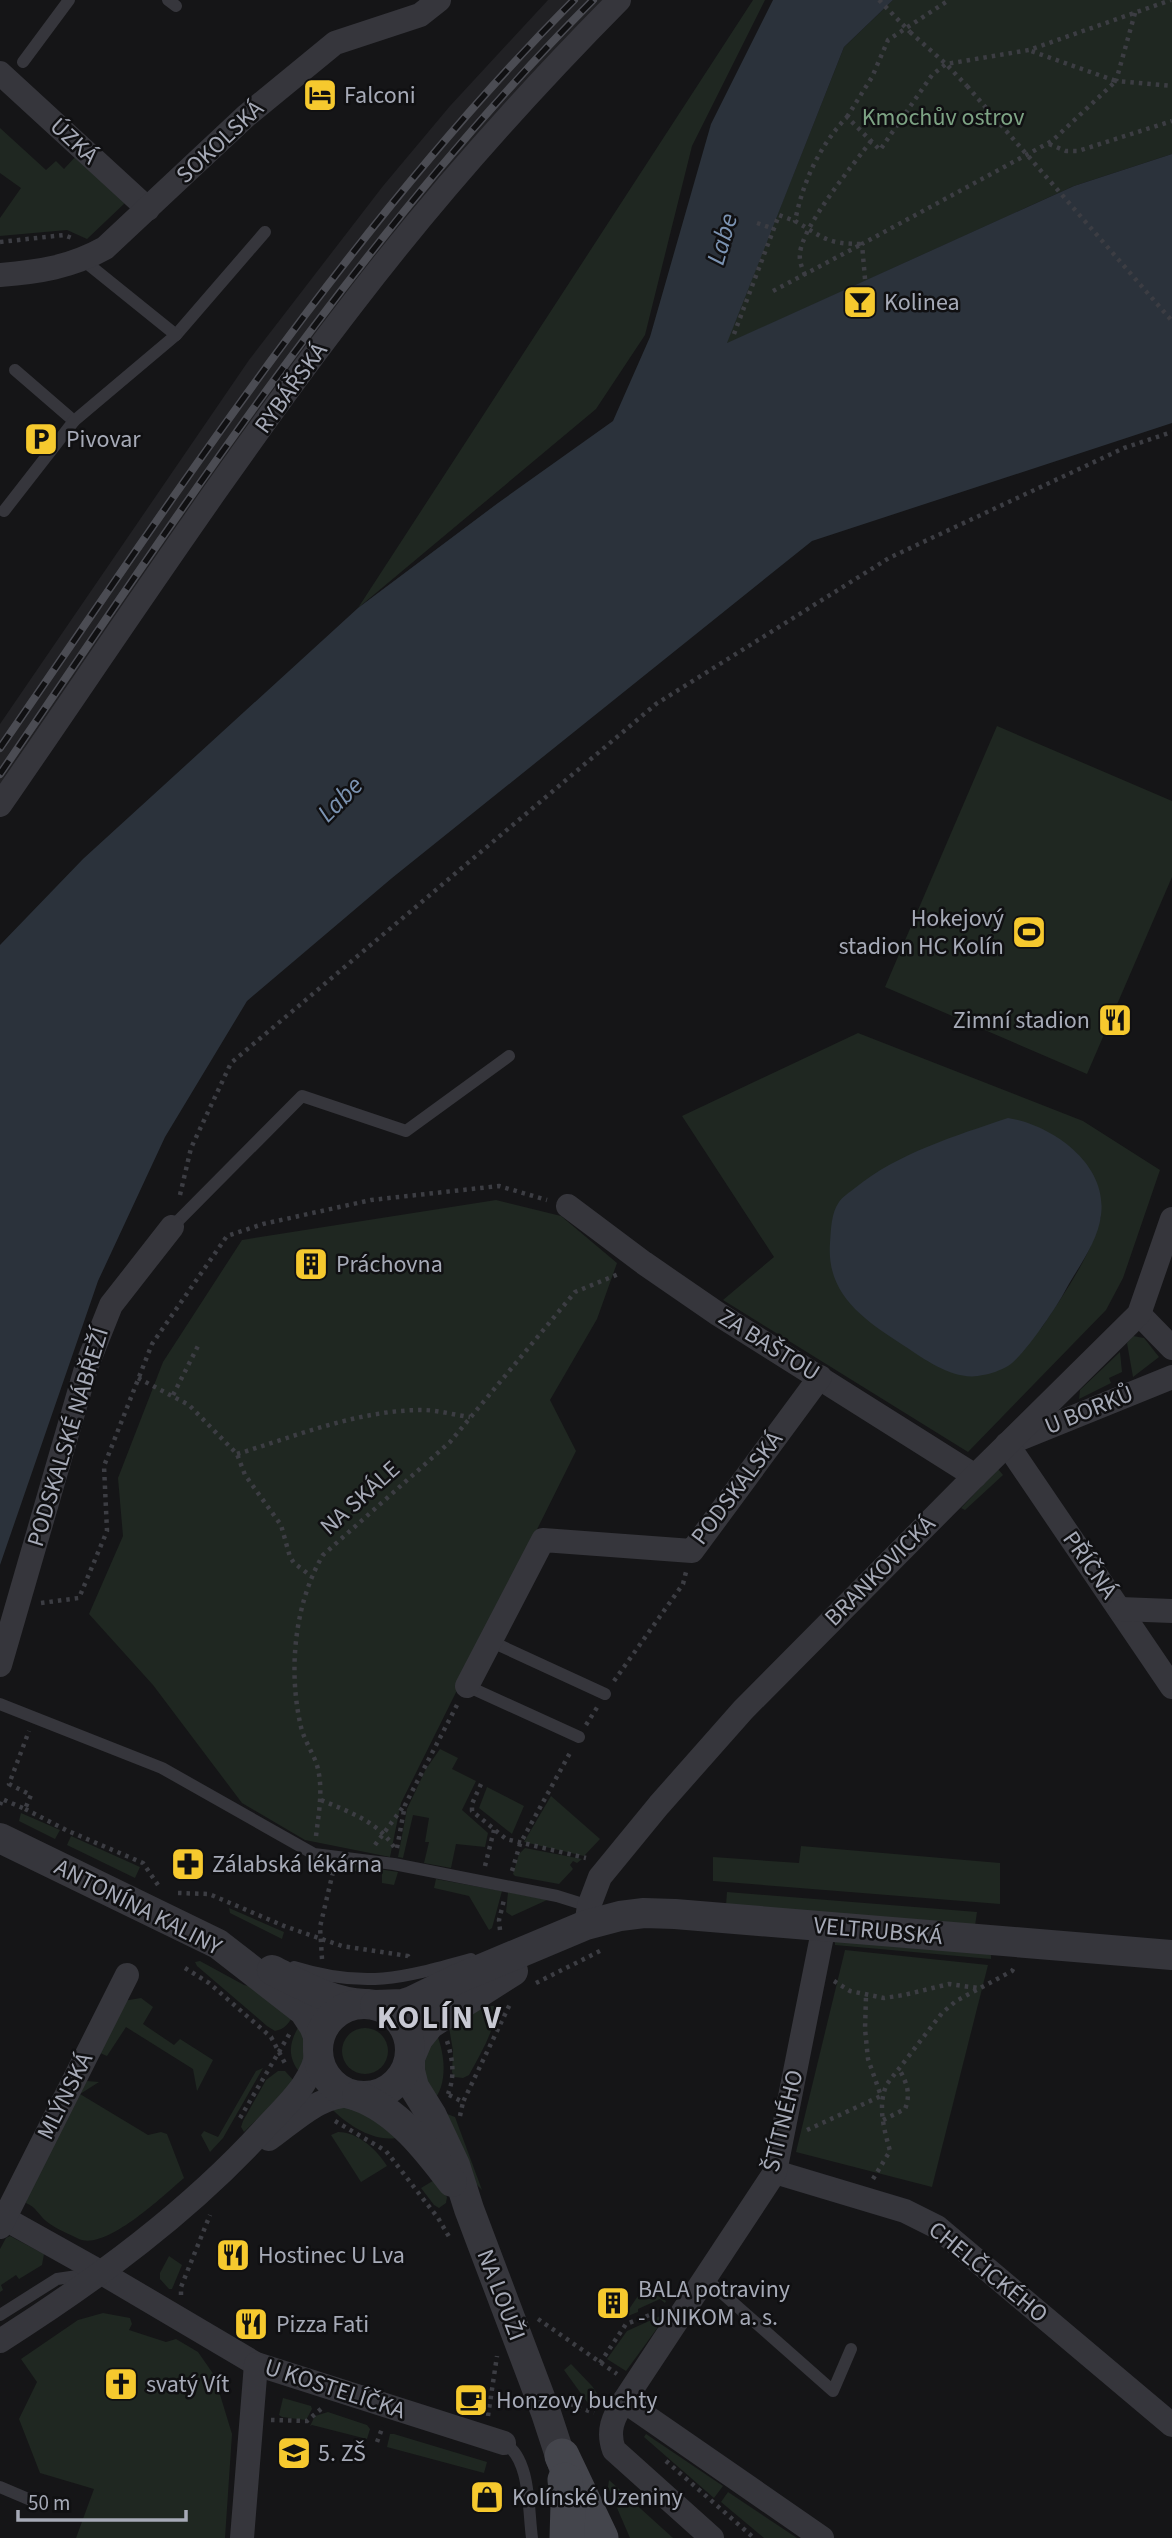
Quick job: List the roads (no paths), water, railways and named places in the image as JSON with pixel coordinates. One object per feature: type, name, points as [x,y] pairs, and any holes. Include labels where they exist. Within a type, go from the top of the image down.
[{"type":"main road","points":[[562,2456],[568,2504],[568,2538]]},
{"type":"main road","points":[[562,2456],[601,2538]]},
{"type":"street","points":[[399,0],[429,8]]},
{"type":"street","name":"RYBÁŘSKÁ","points":[[0,805],[248,446],[354,302],[535,86],[619,0]]},
{"type":"street","name":"SOKOLSKÁ","points":[[0,275],[37,272],[82,252],[105,248],[246,116],[335,43],[429,8]]},
{"type":"street","name":"ÚZKÁ","points":[[0,73],[148,209]]},
{"type":"street","name":"ZA BAŠTOU","points":[[568,1206],[718,1314],[975,1476]]},
{"type":"street","name":"BRANKOVICKÁ","points":[[587,1915],[600,1877],[743,1710],[1139,1314],[1172,1219]]},
{"type":"street","name":"PODSKALSKÉ NÁBŘEŽÍ","points":[[0,1665],[87,1366],[111,1305],[172,1227]]},
{"type":"street","points":[[1139,1314],[1172,1348]]},
{"type":"street","name":"PODSKALSKÁ","points":[[467,1686],[543,1540],[692,1551],[820,1377]]},
{"type":"street","name":"U BORKŮ","points":[[1007,1444],[1172,1377]]},
{"type":"street","name":"PŘÍČNÁ","points":[[1007,1444],[1172,1687]]},
{"type":"street","points":[[1120,1609],[1172,1611]]},
{"type":"street","name":"ANTONÍNA KALINY","points":[[0,1838],[218,1944],[304,2011],[318,2036],[318,2048]]},
{"type":"street","name":"VELTRUBSKÁ","points":[[587,1915],[620,1916],[644,1913],[1172,1955]]},
{"type":"street","points":[[218,1944],[331,1998],[351,2003],[402,2004],[587,1915]]},
{"type":"street","points":[[0,2341],[102,2273],[229,2168],[319,2103],[341,2095],[373,2096],[388,2091],[404,2075],[418,2039],[436,2019],[587,1915]]},
{"type":"street","name":"ŠTÍTNÉHO","points":[[712,2538],[614,2450],[611,2424],[623,2390],[705,2278],[775,2172],[824,1926]]},
{"type":"street","name":"MLÝNSKÁ","points":[[1,2220],[127,1975]]},
{"type":"street","points":[[229,2168],[303,2086],[316,2062],[323,2030],[331,2018],[346,2008],[372,2004],[390,2011],[401,2021],[410,2043],[410,2058]]},
{"type":"street","points":[[318,2048],[321,2067],[328,2079],[343,2092],[387,2111],[442,2169],[469,2209]]},
{"type":"street","name":"NA LOUŽI","points":[[410,2058],[414,2087],[451,2154],[562,2456],[581,2538]]},
{"type":"street","name":"CHELČICKÉHO","points":[[775,2172],[905,2211],[937,2227],[1172,2425]]},
{"type":"street","name":"U KOSTELÍČKA","points":[[1,2220],[102,2273],[256,2364],[504,2443]]},
{"type":"street","points":[[242,2538],[256,2364]]},
{"type":"street","points":[[623,2390],[821,2538]]},
{"type":"lane","points":[[23,62],[69,0]]},
{"type":"lane","points":[[4,510],[74,421],[176,335],[265,232]]},
{"type":"lane","points":[[82,252],[176,335]]},
{"type":"lane","points":[[15,370],[74,421]]},
{"type":"lane","points":[[172,1227],[302,1096],[406,1131],[509,1056]]},
{"type":"lane","points":[[491,1641],[605,1694]]},
{"type":"lane","points":[[467,1686],[579,1737]]},
{"type":"lane","points":[[0,1704],[162,1768],[314,1854],[358,1859],[557,1896],[587,1915]]},
{"type":"lane","points":[[271,1960],[324,1976],[366,1980],[411,1976],[587,1915]]},
{"type":"lane","points":[[218,1944],[257,1956]]},
{"type":"lane","points":[[0,2315],[57,2279],[102,2273]]},
{"type":"lane","points":[[705,2278],[833,2391],[851,2349]]},
{"type":"lane","points":[[504,2443],[517,2454],[523,2468],[532,2538]]},
{"type":"lane","points":[[0,2487],[33,2501]]},
{"type":"water","name":"Labe","points":[[773,0],[893,0],[844,47],[727,343],[1074,186],[1172,154],[1172,423],[812,541],[392,878],[247,1001],[165,1137],[98,1281],[0,1565],[0,945],[83,859],[358,608],[613,421],[650,337],[711,124]]},
{"type":"water","points":[[1008,1118],[1042,1129],[1074,1150],[1096,1179],[1101,1196],[1101,1215],[1087,1254],[1054,1309],[1022,1353],[1008,1366],[996,1372],[963,1376],[942,1369],[923,1358],[863,1317],[852,1305],[842,1292],[830,1262],[832,1222],[836,1206],[842,1198],[890,1165],[928,1147]]},
{"type":"railway","points":[[0,748],[202,457],[342,266],[416,174],[493,85],[574,0]]},
{"type":"railway","points":[[0,774],[208,472],[353,276],[429,181],[509,89],[593,0]]},
{"type":"place","name":"Falconi","points":[[320,95]]},
{"type":"place","name":"Kolinea","points":[[860,302]]},
{"type":"place","name":"Pivovar","points":[[41,439]]},
{"type":"place","name":"Hokejový stadion HC Kolín","points":[[1029,932]]},
{"type":"place","name":"Zimní stadion","points":[[1115,1020]]},
{"type":"place","name":"Práchovna","points":[[311,1264]]},
{"type":"place","name":"Zálabská lékárna","points":[[188,1864]]},
{"type":"place","name":"Hostinec U Lva","points":[[233,2255]]},
{"type":"place","name":"BALA potraviny - UNIKOM a. s.","points":[[613,2303]]},
{"type":"place","name":"Pizza Fati","points":[[251,2324]]},
{"type":"place","name":"svatý Vít","points":[[121,2384]]},
{"type":"place","name":"Honzovy buchty","points":[[471,2400]]},
{"type":"place","name":"5. ZŠ","points":[[294,2453]]},
{"type":"place","name":"Kolínské Uzeniny","points":[[487,2497]]},
{"type":"district","name":"KOLÍN V","points":[[440,2018]]},
{"type":"park label","name":"Kmochův ostrov","points":[[943,117]]}]
